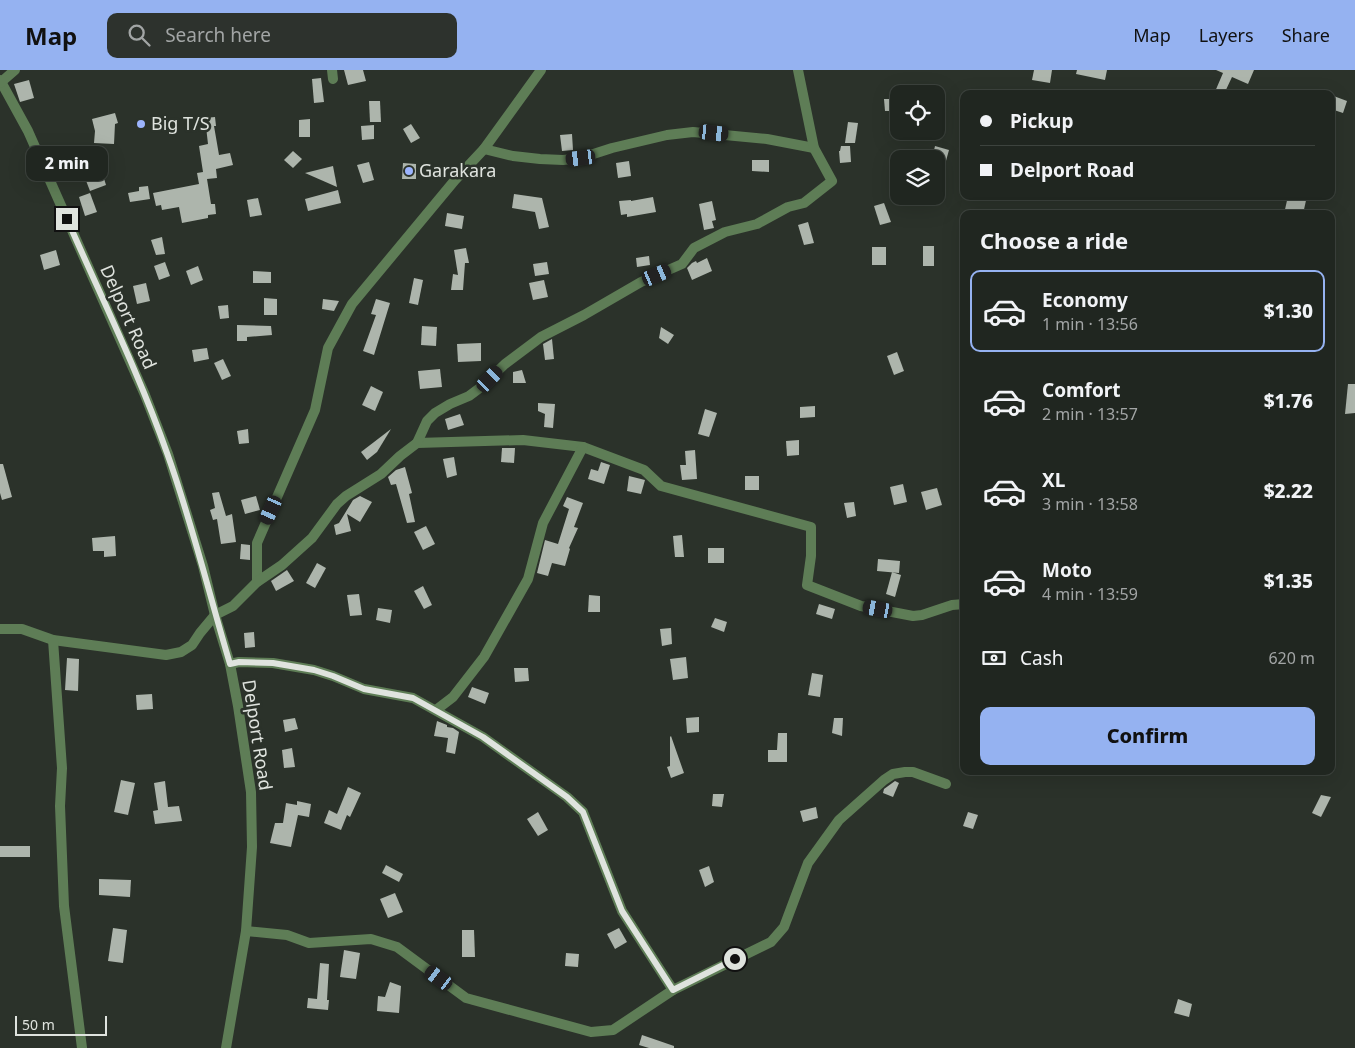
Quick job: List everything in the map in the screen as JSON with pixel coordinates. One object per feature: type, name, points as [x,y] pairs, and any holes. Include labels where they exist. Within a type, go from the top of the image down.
[{"type":"street","points":[[0,82],[15,70]]},
{"type":"street","points":[[257,582],[257,543],[315,410],[328,348],[352,304],[455,180],[484,149],[541,70]]},
{"type":"street","points":[[0,629],[22,629],[53,640],[166,655],[181,652],[192,645],[215,615],[233,606],[257,582],[282,565],[312,538],[337,504],[346,496],[381,474],[417,443],[428,421],[435,413],[469,396],[505,364],[541,337],[641,282],[682,264],[694,248],[725,232],[757,224],[788,208],[804,203],[832,181],[814,148],[798,70]]},
{"type":"street","name":"Delport Road","points":[[0,82],[28,131],[145,395],[168,454],[203,566],[230,664],[251,792],[252,847],[246,931],[226,1048]]},
{"type":"street","points":[[484,149],[513,156],[563,160],[581,158],[612,148],[667,135],[693,132],[767,139],[814,148]]},
{"type":"street","points":[[417,443],[523,440],[583,447],[644,470],[661,486],[811,527],[807,586],[860,606],[913,616],[960,604]]},
{"type":"street","points":[[436,710],[453,697],[484,657],[528,579],[543,523],[583,447]]},
{"type":"street","points":[[53,640],[62,768],[60,806],[64,906],[82,1048]]},
{"type":"street","points":[[230,664],[239,662],[273,663],[314,670],[364,689],[413,698],[483,737],[567,797],[583,812],[622,911],[673,990]]},
{"type":"street","points":[[246,931],[287,935],[309,943],[371,939],[397,947],[466,998],[591,1032],[613,1030],[673,990],[771,942],[784,927],[808,863],[839,820],[884,780],[893,774],[912,772],[946,784]]},
{"type":"building","points":[[344,70],[363,70],[366,81],[348,85]]},
{"type":"building","points":[[1034,70],[1052,70],[1050,83],[1032,80]]},
{"type":"building","points":[[1077,70],[1107,70],[1105,80],[1076,74]]},
{"type":"building","points":[[1216,70],[1254,70],[1248,84],[1232,77],[1226,90],[1216,90],[1223,73]]},
{"type":"building","points":[[321,78],[324,102],[314,103],[312,79]]},
{"type":"building","points":[[29,80],[34,98],[20,102],[14,84]]},
{"type":"building","points":[[1335,96],[1347,101],[1343,113],[1335,110]]},
{"type":"building","points":[[884,99],[890,99],[890,111],[885,111]]},
{"type":"building","points":[[369,101],[380,101],[381,122],[370,122]]},
{"type":"building","points":[[115,113],[118,123],[115,124],[114,144],[94,143],[95,131],[92,119]]},
{"type":"building","points":[[215,117],[216,126],[214,126],[219,155],[230,153],[233,165],[216,169],[217,178],[207,179],[211,204],[215,204],[216,214],[208,215],[208,218],[182,223],[179,207],[162,210],[161,205],[156,206],[153,193],[199,184],[197,173],[203,172],[199,146],[208,144],[205,118]]},
{"type":"building","points":[[310,119],[310,137],[299,137],[299,120]]},
{"type":"building","points":[[848,122],[858,123],[855,143],[845,143]]},
{"type":"building","name":"Garakara","points":[[411,124],[420,138],[411,143],[403,129]]},
{"type":"building","points":[[374,125],[374,139],[362,140],[361,126]]},
{"type":"building","points":[[572,134],[573,150],[562,151],[560,135]]},
{"type":"building","points":[[841,146],[850,146],[851,162],[840,163],[839,151]]},
{"type":"building","points":[[935,146],[949,150],[945,164],[945,150],[934,150]]},
{"type":"building","points":[[82,150],[83,171],[71,172],[70,151]]},
{"type":"building","points":[[293,151],[302,159],[293,168],[284,160]]},
{"type":"building","points":[[752,160],[769,160],[769,172],[752,171]]},
{"type":"building","points":[[629,161],[631,176],[618,178],[616,163]]},
{"type":"building","points":[[369,162],[374,180],[363,183],[357,165]]},
{"type":"building","name":"Garakara","points":[[403,163],[416,164],[416,179],[402,179]]},
{"type":"building","points":[[333,166],[337,187],[305,173]]},
{"type":"building","points":[[102,172],[106,185],[90,191],[85,178]]},
{"type":"building","points":[[148,186],[150,199],[130,202],[128,193],[139,191],[139,187]]},
{"type":"building","points":[[338,190],[341,203],[308,211],[305,199]]},
{"type":"building","points":[[90,193],[97,212],[85,216],[79,197]]},
{"type":"building","points":[[514,194],[542,198],[549,227],[539,229],[535,212],[512,208]]},
{"type":"building","points":[[653,197],[656,212],[627,217],[627,214],[621,215],[619,201]]},
{"type":"building","points":[[258,198],[262,215],[250,217],[247,200]]},
{"type":"building","points":[[1287,200],[1306,200],[1304,210],[1285,210]]},
{"type":"building","points":[[712,201],[716,220],[712,221],[714,228],[704,230],[699,204]]},
{"type":"building","points":[[884,203],[891,222],[880,225],[874,206]]},
{"type":"building","points":[[447,213],[464,216],[462,229],[445,226]]},
{"type":"building","points":[[808,222],[814,243],[804,245],[798,225]]},
{"type":"building","points":[[162,237],[165,254],[156,255],[151,240]]},
{"type":"building","points":[[923,246],[934,246],[934,266],[923,266]]},
{"type":"building","points":[[872,247],[886,247],[886,265],[872,265]]},
{"type":"building","points":[[466,248],[469,263],[465,263],[463,290],[451,290],[453,274],[458,275],[454,250]]},
{"type":"building","points":[[56,250],[60,265],[44,270],[40,255]]},
{"type":"building","points":[[649,256],[650,265],[637,267],[636,258]]},
{"type":"building","points":[[707,258],[712,271],[692,280],[687,268],[696,261],[697,263]]},
{"type":"building","points":[[165,262],[170,276],[159,280],[154,266]]},
{"type":"building","points":[[547,262],[549,274],[535,276],[533,264]]},
{"type":"building","points":[[198,266],[203,280],[191,285],[186,271]]},
{"type":"building","points":[[253,271],[271,272],[271,283],[253,283]]},
{"type":"building","points":[[414,278],[423,280],[418,305],[409,303]]},
{"type":"building","points":[[544,280],[548,297],[533,300],[529,283]]},
{"type":"building","points":[[146,283],[150,301],[137,304],[133,286]]},
{"type":"building","points":[[264,298],[277,299],[277,315],[264,315]]},
{"type":"building","points":[[323,299],[339,301],[334,311],[322,309]]},
{"type":"building","points":[[376,299],[390,303],[374,355],[363,351],[376,315],[371,314]]},
{"type":"building","points":[[228,305],[229,318],[220,319],[218,306]]},
{"type":"building","points":[[237,325],[271,326],[272,335],[247,337],[247,341],[237,341]]},
{"type":"building","points":[[422,326],[437,327],[436,346],[421,345]]},
{"type":"building","points":[[661,327],[674,335],[668,344],[659,338]]},
{"type":"building","points":[[552,339],[554,359],[545,360],[543,344]]},
{"type":"building","points":[[481,343],[481,361],[458,362],[457,344]]},
{"type":"building","points":[[207,348],[209,359],[194,362],[192,350]]},
{"type":"building","points":[[897,352],[904,371],[894,375],[887,356]]},
{"type":"building","points":[[223,359],[231,376],[222,380],[214,363]]},
{"type":"building","points":[[440,369],[442,387],[420,389],[418,371]]},
{"type":"building","points":[[522,370],[526,383],[513,383],[513,372]]},
{"type":"building","points":[[1348,384],[1355,384],[1355,413],[1345,414]]},
{"type":"building","points":[[371,386],[383,392],[375,411],[362,405]]},
{"type":"building","points":[[538,403],[555,404],[553,428],[544,427],[545,414],[538,411]]},
{"type":"building","points":[[815,406],[815,417],[800,418],[800,407]]},
{"type":"building","points":[[705,409],[717,413],[709,437],[698,434]]},
{"type":"building","points":[[460,414],[464,425],[448,430],[445,419]]},
{"type":"building","points":[[248,429],[249,443],[239,444],[237,431]]},
{"type":"building","points":[[391,429],[377,452],[367,460],[361,452]]},
{"type":"building","points":[[799,440],[799,455],[787,456],[786,441]]},
{"type":"building","points":[[502,448],[515,448],[514,463],[501,462]]},
{"type":"building","points":[[695,450],[697,479],[682,480],[680,465],[686,465],[685,451]]},
{"type":"building","points":[[454,457],[457,475],[447,478],[443,459]]},
{"type":"building","points":[[601,462],[610,465],[604,484],[588,479],[591,469],[598,471]]},
{"type":"building","points":[[0,464],[3,464],[12,497],[2,500],[0,493]]},
{"type":"building","points":[[405,467],[412,493],[409,494],[415,522],[407,523],[396,484],[391,485],[388,477],[396,470]]},
{"type":"building","points":[[629,476],[645,480],[641,494],[627,491]]},
{"type":"building","points":[[745,476],[759,476],[759,490],[745,490]]},
{"type":"building","points":[[903,484],[907,502],[894,505],[890,487]]},
{"type":"building","points":[[937,488],[942,505],[926,510],[921,492]]},
{"type":"building","points":[[219,492],[226,516],[232,514],[236,542],[221,544],[217,519],[213,520],[210,510],[215,508],[212,493]]},
{"type":"building","points":[[256,496],[260,510],[245,514],[241,500]]},
{"type":"building","points":[[360,496],[372,502],[360,522],[347,514],[351,531],[336,535],[334,525],[339,523],[353,500]]},
{"type":"building","points":[[567,497],[583,503],[574,527],[578,528],[569,548],[565,566],[552,563],[548,576],[537,573],[545,540],[558,544],[569,509],[563,506]]},
{"type":"building","points":[[854,502],[856,516],[847,518],[844,503]]},
{"type":"building","points":[[426,526],[435,544],[423,550],[414,532]]},
{"type":"building","points":[[682,535],[684,557],[675,557],[673,536]]},
{"type":"building","points":[[115,536],[116,556],[104,557],[104,551],[93,551],[92,538]]},
{"type":"building","points":[[241,544],[250,545],[250,560],[240,559]]},
{"type":"building","points":[[708,548],[724,548],[724,563],[708,563]]},
{"type":"building","points":[[878,559],[900,561],[899,573],[877,571]]},
{"type":"building","points":[[317,563],[326,568],[315,588],[306,583]]},
{"type":"building","points":[[287,570],[294,581],[276,591],[271,581]]},
{"type":"building","points":[[892,572],[901,575],[895,597],[886,594]]},
{"type":"building","points":[[423,586],[432,605],[424,609],[414,591]]},
{"type":"building","points":[[359,594],[362,615],[350,616],[347,595]]},
{"type":"building","points":[[589,595],[600,596],[600,612],[588,612]]},
{"type":"building","points":[[819,604],[835,609],[832,619],[816,614]]},
{"type":"building","points":[[378,608],[392,610],[390,623],[376,620]]},
{"type":"building","points":[[715,618],[727,622],[724,632],[711,627]]},
{"type":"building","points":[[671,628],[672,644],[662,646],[660,629]]},
{"type":"building","points":[[254,632],[255,647],[245,648],[244,633]]},
{"type":"building","points":[[686,657],[688,678],[673,680],[670,659]]},
{"type":"building","points":[[67,658],[79,659],[78,691],[65,690]]},
{"type":"building","points":[[514,668],[528,668],[529,681],[515,682]]},
{"type":"building","points":[[812,673],[823,675],[820,697],[808,695]]},
{"type":"building","points":[[472,687],[489,693],[485,704],[468,697]]},
{"type":"building","points":[[152,694],[153,709],[137,710],[136,695]]},
{"type":"building","points":[[699,717],[699,732],[687,733],[686,718]]},
{"type":"building","points":[[295,718],[298,729],[285,732],[283,720]]},
{"type":"building","points":[[834,718],[843,718],[842,736],[832,733]]},
{"type":"building","points":[[437,721],[459,732],[455,754],[446,752],[448,738],[434,736]]},
{"type":"building","points":[[778,733],[787,733],[787,762],[768,762],[768,750],[777,750]]},
{"type":"building","points":[[671,736],[684,773],[671,778],[667,767],[670,766]]},
{"type":"building","points":[[292,748],[295,767],[284,768],[282,750]]},
{"type":"building","points":[[121,780],[135,783],[128,815],[114,812]]},
{"type":"building","points":[[165,781],[168,807],[179,806],[182,821],[155,824],[153,811],[158,810],[154,783]]},
{"type":"building","points":[[895,781],[899,783],[893,797],[883,793],[884,789]]},
{"type":"building","points":[[348,787],[361,793],[350,817],[347,815],[341,830],[324,823],[329,810],[337,814]]},
{"type":"building","points":[[713,794],[724,794],[722,807],[712,806]]},
{"type":"building","points":[[1321,795],[1331,797],[1321,817],[1312,813]]},
{"type":"building","points":[[297,801],[311,804],[309,817],[298,815],[291,847],[270,843],[275,823],[283,823],[286,803],[297,805]]},
{"type":"building","points":[[816,807],[818,818],[803,822],[800,811]]},
{"type":"building","points":[[538,812],[548,830],[538,836],[527,819]]},
{"type":"building","points":[[968,812],[978,815],[973,829],[963,826]]},
{"type":"building","points":[[0,846],[30,846],[30,857],[0,857]]},
{"type":"building","points":[[386,865],[403,874],[399,882],[382,873]]},
{"type":"building","points":[[709,866],[714,882],[705,887],[699,870]]},
{"type":"building","points":[[99,879],[131,880],[130,897],[99,895]]},
{"type":"building","points":[[395,893],[403,912],[388,918],[380,899]]},
{"type":"building","points":[[113,928],[127,930],[123,963],[108,961]]},
{"type":"building","points":[[619,928],[627,942],[615,949],[607,934]]},
{"type":"building","points":[[462,930],[474,930],[475,957],[462,957]]},
{"type":"building","points":[[344,950],[360,953],[356,979],[340,977]]},
{"type":"building","points":[[566,953],[579,954],[578,967],[565,966]]},
{"type":"building","points":[[320,963],[329,964],[328,1010],[307,1008],[308,998],[317,999]]},
{"type":"building","points":[[390,982],[401,986],[399,1013],[377,1011],[378,996],[385,997]]},
{"type":"building","points":[[1178,999],[1192,1004],[1189,1017],[1174,1013]]},
{"type":"building","points":[[642,1035],[674,1046],[674,1048],[649,1048],[639,1045]]},
{"type":"place","name":"Big T/S","points":[[141,124]]},
{"type":"place","name":"Garakara","points":[[409,171]]},
{"type":"route","points":[[67,219],[145,395],[168,454],[203,566],[230,664],[239,662],[273,663],[314,670],[364,689],[413,698],[483,737],[567,797],[583,812],[622,911],[673,990],[735,959]]}]
